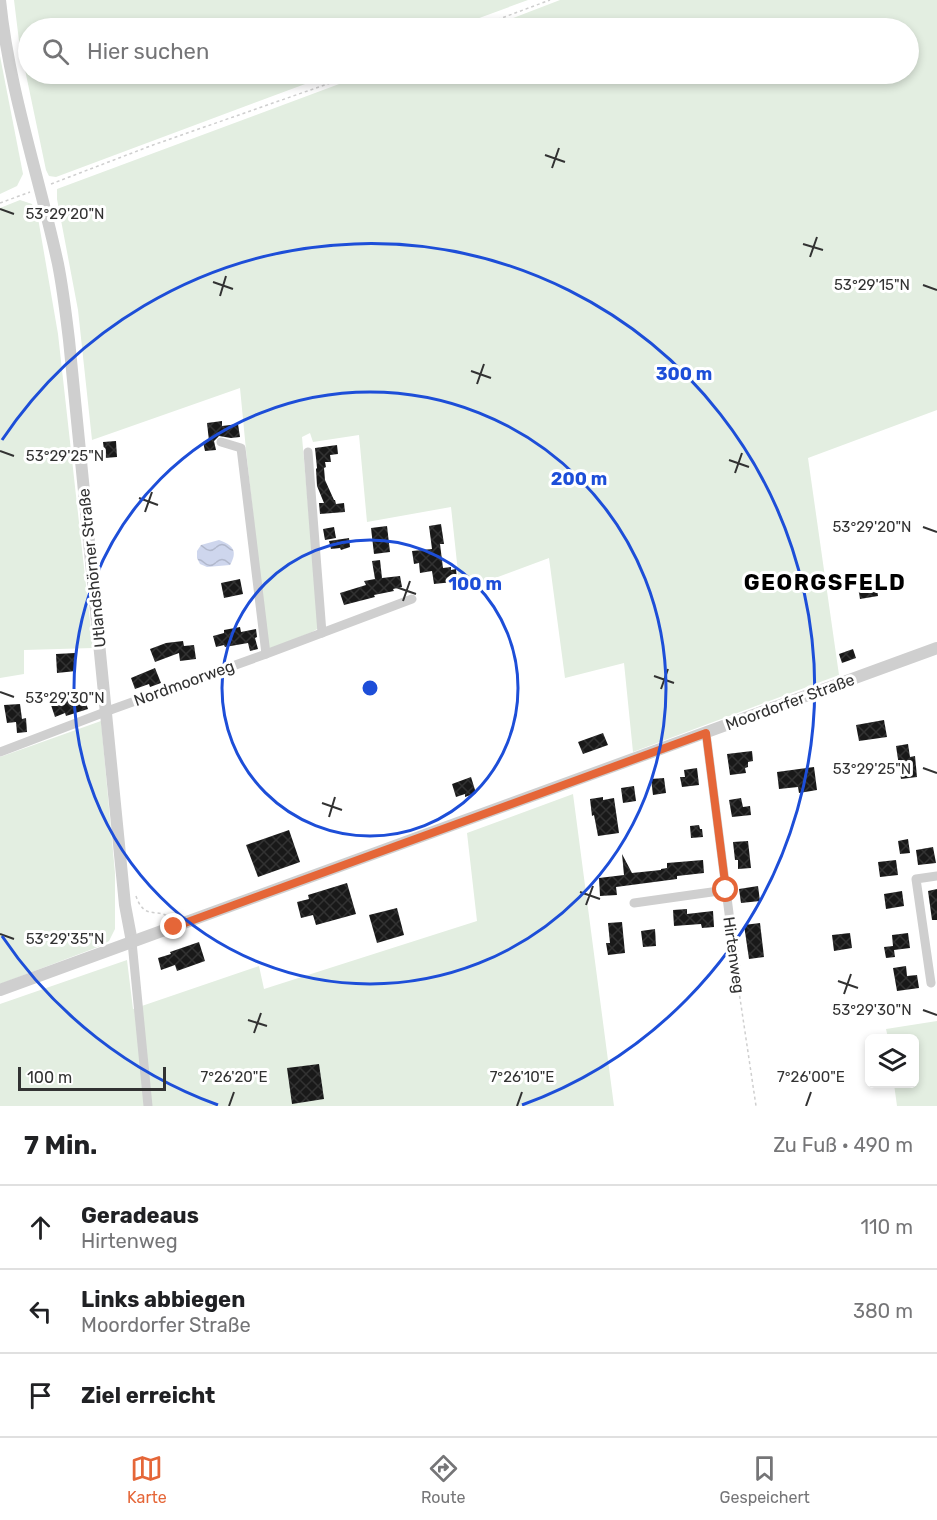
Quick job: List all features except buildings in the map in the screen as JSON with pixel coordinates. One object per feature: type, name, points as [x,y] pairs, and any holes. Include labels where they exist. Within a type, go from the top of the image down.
[{"type":"street","name":"Utlandshörner Straße","points":[[0,0],[14,86],[58,265],[69,340],[125,905],[132,942],[148,1106]]},
{"type":"street","points":[[221,442],[241,448],[266,654]]},
{"type":"street","points":[[308,452],[322,633]]},
{"type":"street","name":"Nordmoorweg","points":[[0,752],[412,599]]},
{"type":"street","name":"Moordorfer Straße","points":[[0,990],[937,648]]},
{"type":"street","name":"Hirtenweg","points":[[706,733],[735,968]]},
{"type":"street","points":[[931,983],[916,879],[937,876]]},
{"type":"street","points":[[634,903],[726,890]]},
{"type":"path","points":[[502,18],[550,0]]},
{"type":"path","points":[[0,203],[153,145],[327,84]]},
{"type":"path","name":"Hirtenweg","points":[[735,968],[756,1106]]},
{"type":"shaded area","points":[[14,0],[528,0],[479,18],[18,18],[18,33]]},
{"type":"shaded area","points":[[560,0],[937,0],[937,410],[808,458],[839,675],[633,752],[624,663],[565,678],[549,558],[460,591],[451,507],[367,522],[359,435],[313,442],[310,433],[302,437],[319,628],[268,650],[240,388],[92,440],[78,310],[57,189],[339,84],[919,84],[919,18],[513,18]]},
{"type":"shaded area","points":[[0,56],[23,174],[17,186],[0,194]]},
{"type":"shaded area","points":[[28,84],[305,84],[56,177],[49,176]]},
{"type":"shaded area","points":[[20,200],[32,204],[38,218],[58,334],[93,648],[24,650],[24,674],[0,678],[0,208]]},
{"type":"shaded area","points":[[101,721],[115,873],[115,929],[109,941],[98,947],[0,984],[0,757]]},
{"type":"shaded area","points":[[573,794],[614,1106],[0,1106],[0,1004],[127,960],[133,1009],[259,966],[264,989],[477,921],[467,833]]},
{"type":"shaded area","points":[[937,1021],[937,1106],[897,1106],[895,1088],[919,1088],[919,1034],[887,1034],[886,1029]]},
{"type":"water","points":[[219,540],[233,549],[234,556],[230,565],[207,567],[200,564],[197,551],[201,545]]},
{"type":"district","name":"GEORGSFELD","points":[[825,582]]},
{"type":"route","points":[[174,927],[706,733],[726,890]]}]
